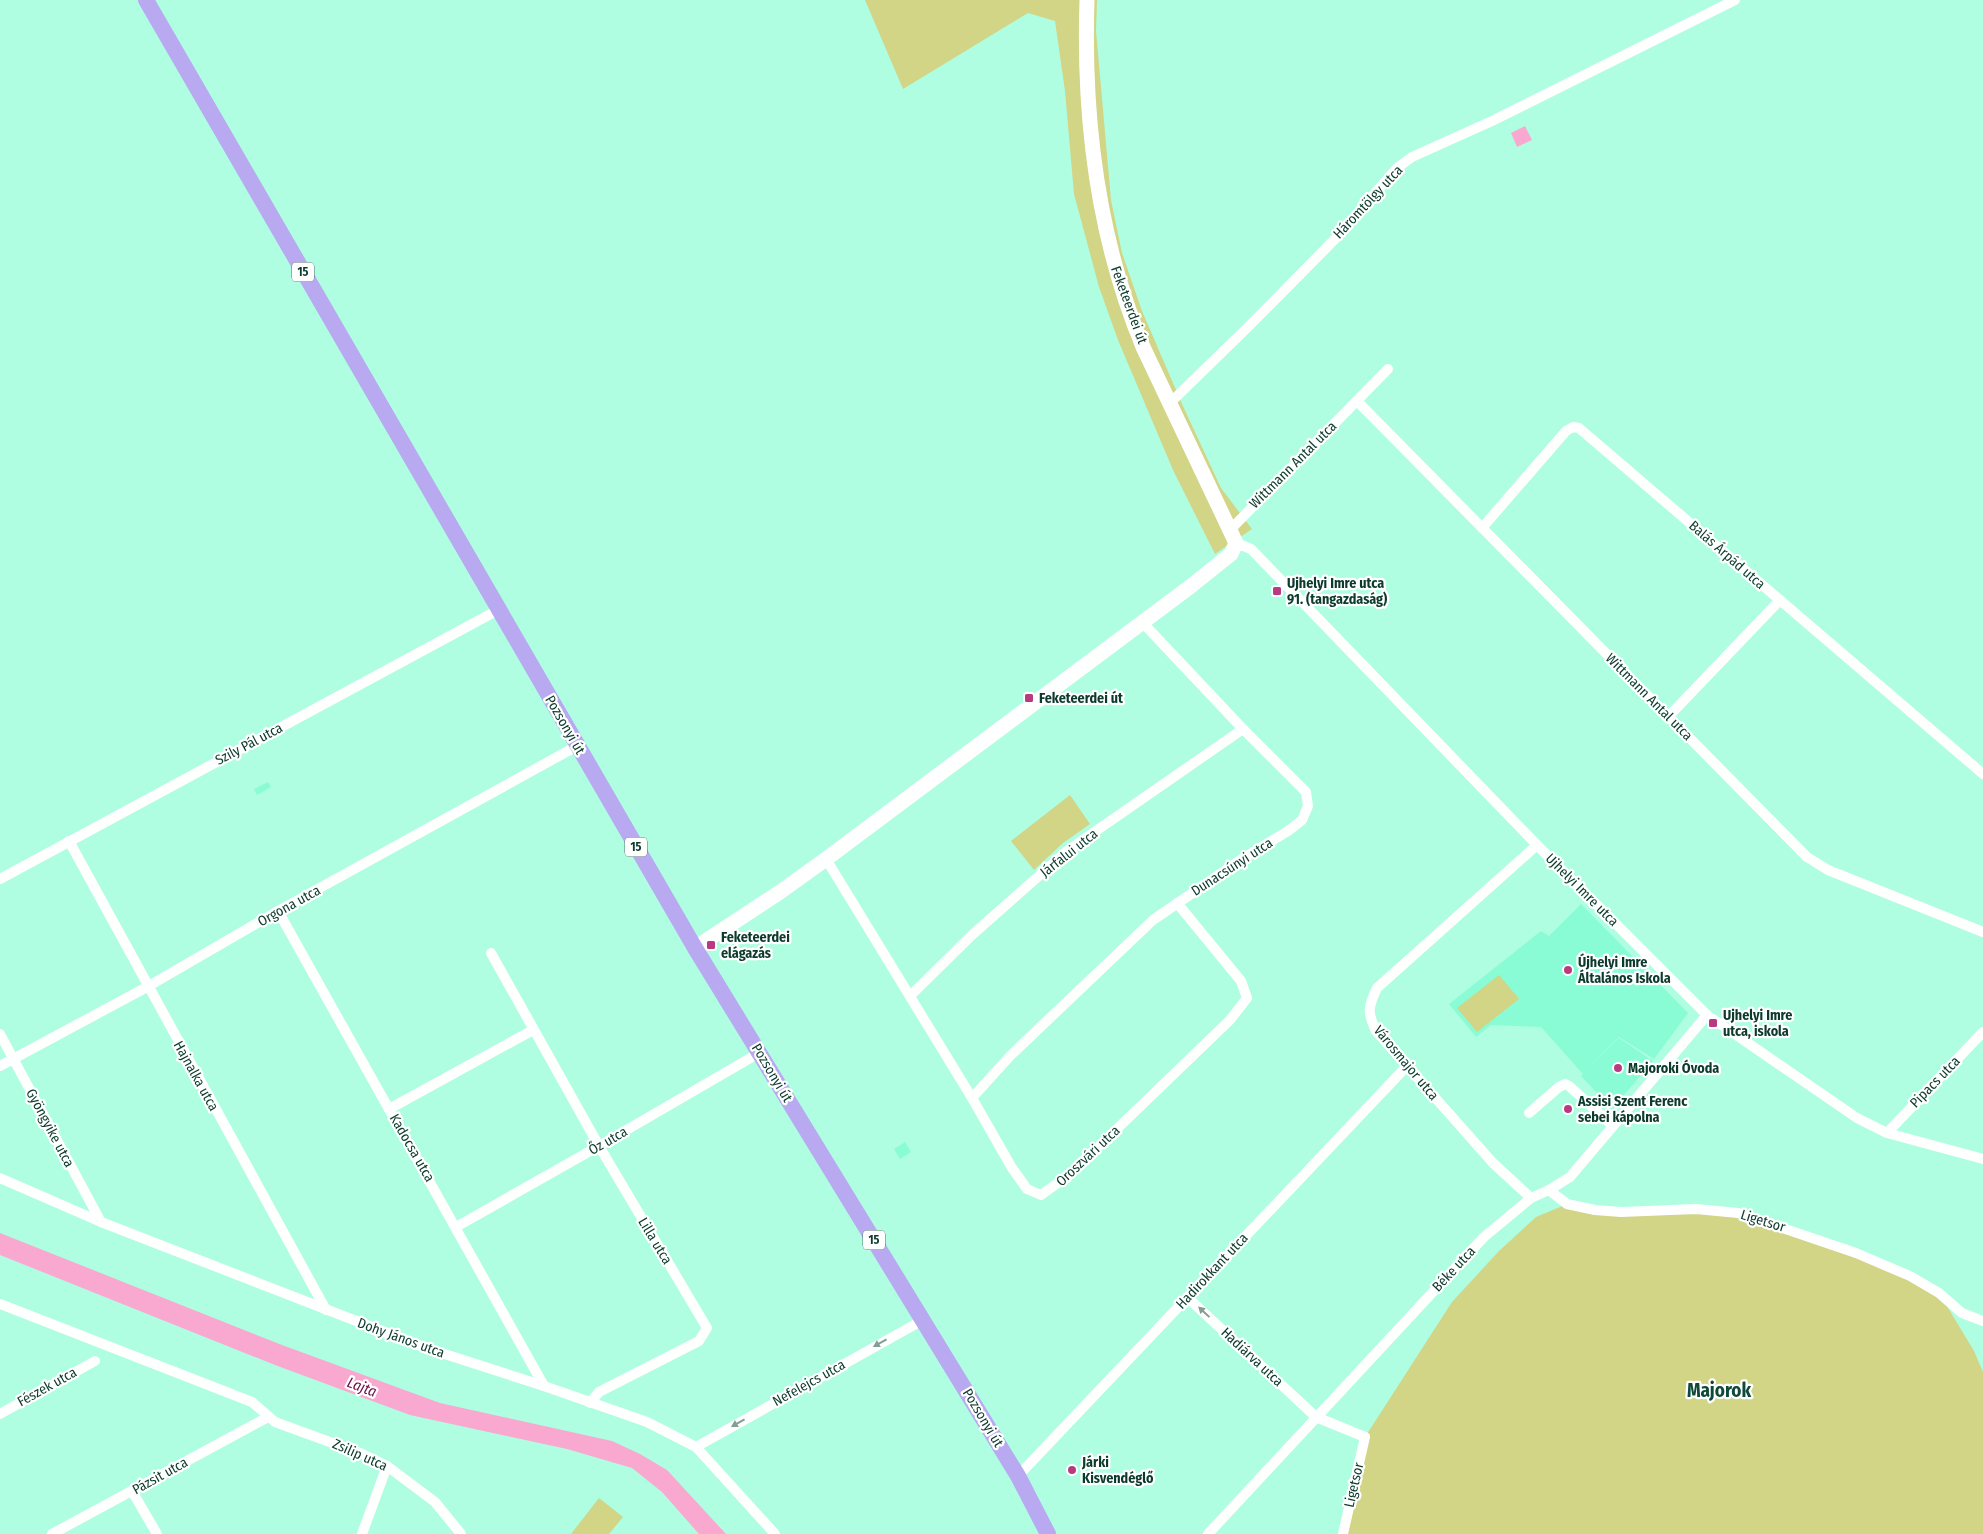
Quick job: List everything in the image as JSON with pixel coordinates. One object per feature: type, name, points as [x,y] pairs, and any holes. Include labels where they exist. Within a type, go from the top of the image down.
[{"type":"main road","name":"15","points":[[146,0],[498,610]]},
{"type":"main road","name":"Feketeerdei út","points":[[1087,0],[1086,71],[1092,151],[1103,220],[1117,276],[1130,314],[1233,536]]},
{"type":"main road","points":[[695,948],[826,859],[1231,554],[1233,536]]},
{"type":"main road","name":"Pozsonyi út","points":[[498,610],[695,948],[1018,1476],[1048,1534]]},
{"type":"street","name":"Háromtölgy utca","points":[[1170,403],[1337,237],[1398,168],[1412,157],[1492,121],[1735,0]]},
{"type":"street","name":"Wittmann Antal utca","points":[[1233,536],[1388,369]]},
{"type":"street","name":"Wittmann Antal utca","points":[[1357,401],[1807,857],[1828,870],[1983,932]]},
{"type":"street","name":"Balás Árpád utca","points":[[1482,528],[1566,431],[1571,428],[1577,428],[1585,432],[1983,774]]},
{"type":"street","name":"Ujhelyi Imre utca","points":[[1233,536],[1252,549],[1537,845],[1707,1015],[1857,1118],[1887,1133],[1983,1159]]},
{"type":"street","points":[[1668,717],[1780,600]]},
{"type":"street","name":"Szily Pál utca","points":[[0,879],[498,610]]},
{"type":"street","name":"Dunacsúnyi utca","points":[[972,1098],[1010,1055],[1153,920],[1245,857],[1288,831],[1302,820],[1308,806],[1306,792],[1243,729],[1142,622]]},
{"type":"street","name":"Járfalui utca","points":[[910,996],[972,935],[1067,850],[1243,729]]},
{"type":"street","name":"Orgona utca","points":[[0,1066],[147,987],[278,911],[577,746]]},
{"type":"street","name":"Hajnalka utca","points":[[68,841],[326,1310]]},
{"type":"street","name":"Városmajor utca","points":[[1530,1198],[1493,1163],[1407,1066],[1376,1030],[1369,1016],[1370,1002],[1377,988],[1537,845]]},
{"type":"street","name":"Oroszvári utca","points":[[826,859],[1027,1189],[1041,1195],[1069,1175],[1230,1020],[1247,998],[1241,981],[1176,903]]},
{"type":"street","name":"Kadocsa utca","points":[[278,911],[544,1386]]},
{"type":"street","name":"Lilla utca","points":[[491,953],[532,1030],[707,1328],[699,1341],[600,1392],[590,1402]]},
{"type":"street","name":"Béke utca","points":[[1208,1534],[1484,1238],[1530,1198],[1549,1190],[1570,1177],[1707,1015]]},
{"type":"street","points":[[389,1109],[532,1030]]},
{"type":"street","name":"Pipacs utca","points":[[1887,1133],[1983,1032]]},
{"type":"street","name":"Gyöngyike utca","points":[[0,1034],[101,1222]]},
{"type":"street","name":"Őz utca","points":[[456,1227],[759,1053]]},
{"type":"street","name":"Hadirokkant utca","points":[[1018,1476],[1407,1066]]},
{"type":"street","points":[[1529,1114],[1564,1084],[1569,1086],[1613,1126]]},
{"type":"street","name":"Dohy János utca","points":[[0,1178],[101,1222],[426,1348],[544,1386],[646,1422],[696,1447],[775,1534]]},
{"type":"street","name":"Ligetsor","points":[[1549,1190],[1567,1204],[1595,1210],[1621,1212],[1696,1209],[1738,1213],[1856,1253],[1910,1276],[1939,1293],[1962,1313],[1983,1321]]},
{"type":"street","name":"Hadiárva utca","points":[[1187,1297],[1316,1417]]},
{"type":"street","name":"Zsilip utca","points":[[0,1304],[252,1402],[275,1422],[360,1453],[387,1466],[435,1502],[461,1534]]},
{"type":"street","name":"Nefelejcs utca","points":[[696,1447],[922,1320]]},
{"type":"street","name":"Fészek utca","points":[[0,1414],[95,1361]]},
{"type":"street","name":"Pázsit utca","points":[[52,1534],[268,1417]]},
{"type":"street","name":"Ligetsor","points":[[1316,1417],[1365,1436],[1343,1534]]},
{"type":"street","points":[[362,1534],[387,1466]]},
{"type":"street","points":[[132,1491],[157,1534]]},
{"type":"shaded area","points":[[865,0],[1097,0],[1096,31],[1111,200],[1122,253],[1142,311],[1221,488],[1252,529],[1215,554],[1173,470],[1118,340],[1099,287],[1074,194],[1065,91],[1055,21],[1028,13],[903,89]]},
{"type":"shaded area","points":[[268,782],[271,787],[257,795],[254,789]]},
{"type":"shaded area","points":[[1070,795],[1090,824],[1063,843],[1034,870],[1011,841]]},
{"type":"shaded area","name":"Újhelyi Imre Általános Iskola","points":[[1581,904],[1688,1013],[1654,1059],[1619,1037],[1584,1071],[1619,1038],[1653,1061],[1612,1109],[1581,1076],[1583,1074],[1541,1027],[1491,1025],[1476,1037],[1449,1004],[1541,931],[1549,936]]},
{"type":"shaded area","points":[[1499,975],[1519,999],[1477,1032],[1457,1008]]},
{"type":"shaded area","points":[[905,1142],[911,1152],[900,1159],[894,1149]]},
{"type":"shaded area","points":[[1567,1204],[1595,1210],[1738,1213],[1795,1231],[1939,1293],[1974,1351],[1983,1372],[1983,1534],[1343,1534],[1365,1437],[1452,1302],[1499,1251],[1536,1217]]},
{"type":"shaded area","points":[[599,1498],[623,1517],[609,1534],[571,1534]]},
{"type":"water","points":[[1525,126],[1532,140],[1517,147],[1511,133]]},
{"type":"water","name":"Lajta","points":[[0,1233],[282,1345],[440,1403],[612,1441],[640,1454],[667,1470],[726,1534],[699,1534],[662,1492],[632,1468],[567,1449],[410,1415],[275,1365],[0,1255]]},
{"type":"place","name":"Ujhelyi Imre utca 91. (tangazdaság)","points":[[1277,591]]},
{"type":"place","name":"Feketeerdei út","points":[[1029,698]]},
{"type":"place","name":"Feketeerdei elágazás","points":[[711,945]]},
{"type":"place","name":"Újhelyi Imre Általános Iskola","points":[[1568,970]]},
{"type":"place","name":"Ujhelyi Imre utca, iskola","points":[[1713,1023]]},
{"type":"place","name":"Majoroki Óvoda","points":[[1618,1068]]},
{"type":"place","name":"Assisi Szent Ferenc sebei kápolna","points":[[1568,1109]]},
{"type":"place","name":"Járki Kisvendéglő","points":[[1072,1470]]},
{"type":"district","name":"Majorok","points":[[1719,1390]]}]
